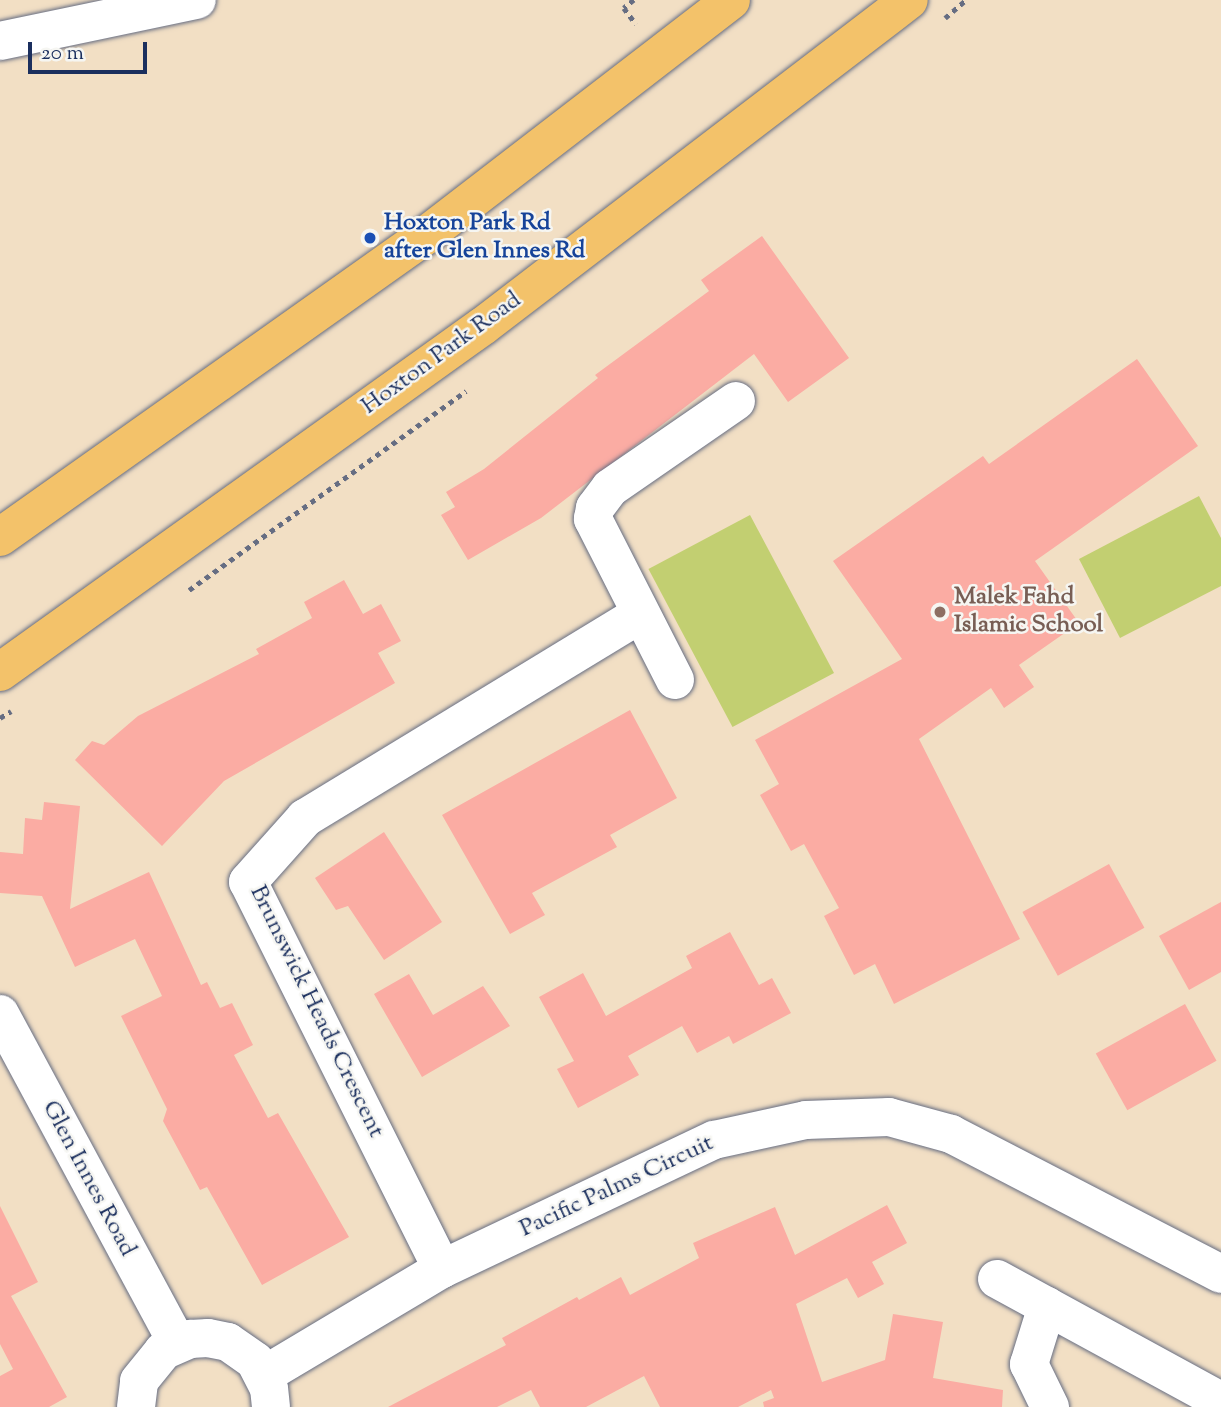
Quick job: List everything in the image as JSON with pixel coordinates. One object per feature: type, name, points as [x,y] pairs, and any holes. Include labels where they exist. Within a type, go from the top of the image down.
[{"type":"main road","points":[[0,537],[425,236],[731,0]]},
{"type":"main road","name":"Hoxton Park Road","points":[[0,672],[483,326],[909,0]]},
{"type":"street","points":[[0,41],[197,0]]},
{"type":"street","points":[[675,680],[593,519],[597,502],[610,488],[736,401]]},
{"type":"street","name":"Brunswick Heads Crescent","points":[[442,1269],[248,882],[305,818],[640,614]]},
{"type":"street","name":"Glen Innes Road","points":[[0,1014],[177,1343]]},
{"type":"street","name":"Pacific Palms Circuit","points":[[267,1391],[442,1269],[714,1140],[806,1120],[889,1117],[951,1133],[1221,1274]]},
{"type":"street","points":[[997,1279],[1221,1401]]},
{"type":"street","points":[[1047,1307],[1029,1364],[1050,1407]]},
{"type":"street","points":[[136,1407],[139,1381],[149,1365],[177,1343],[208,1338],[228,1342],[255,1361],[267,1391]]},
{"type":"path","points":[[634,0],[624,8],[643,33]]},
{"type":"green space","points":[[1199,496],[1221,538],[1221,586],[1120,638],[1079,559]]},
{"type":"green space","points":[[750,515],[834,673],[732,727],[648,569]]},
{"type":"building","points":[[762,236],[849,358],[788,402],[754,354],[541,518],[468,560],[441,515],[455,507],[446,492],[484,469],[598,378],[595,375],[709,291],[701,280]]},
{"type":"building","points":[[1137,359],[1198,446],[1035,561],[1079,623],[1019,665],[1034,687],[1004,708],[991,688],[919,739],[1020,939],[894,1004],[875,964],[854,975],[824,916],[839,908],[804,844],[791,851],[760,795],[779,784],[755,740],[902,659],[833,561],[983,456],[989,464]]},
{"type":"building","points":[[344,580],[363,614],[381,604],[401,641],[378,653],[395,683],[224,781],[162,846],[75,760],[92,741],[104,745],[138,716],[259,654],[256,649],[312,618],[304,602]]},
{"type":"building","points":[[630,710],[677,798],[610,835],[617,847],[532,893],[545,915],[510,934],[442,815]]},
{"type":"building","points":[[44,802],[80,806],[70,909],[149,872],[201,985],[207,982],[220,1008],[232,1003],[253,1045],[234,1055],[268,1118],[278,1113],[349,1237],[262,1285],[207,1187],[200,1190],[163,1121],[167,1109],[121,1016],[162,996],[135,939],[75,967],[42,896],[0,893],[0,852],[23,854],[25,818],[42,820]]},
{"type":"building","points":[[384,832],[442,922],[384,960],[348,906],[336,910],[315,878]]},
{"type":"building","points":[[1109,864],[1144,928],[1058,976],[1022,912]]},
{"type":"building","points":[[1221,902],[1221,972],[1189,990],[1159,936]]},
{"type":"building","points":[[730,932],[759,985],[772,978],[791,1013],[733,1044],[729,1036],[697,1053],[682,1026],[628,1056],[639,1075],[578,1108],[557,1069],[574,1061],[539,997],[583,973],[606,1016],[692,968],[686,956]]},
{"type":"building","points":[[409,974],[433,1015],[483,986],[510,1026],[422,1077],[374,994]]},
{"type":"building","points":[[1185,1004],[1217,1061],[1127,1110],[1096,1053]]},
{"type":"building","points":[[887,1205],[907,1243],[872,1262],[884,1284],[858,1298],[847,1278],[796,1304],[822,1382],[885,1360],[893,1314],[943,1322],[933,1378],[1003,1390],[1002,1407],[764,1407],[763,1402],[774,1398],[771,1390],[738,1407],[660,1407],[644,1376],[586,1407],[540,1407],[531,1390],[497,1407],[388,1407],[506,1345],[502,1338],[577,1297],[579,1300],[621,1277],[630,1295],[699,1258],[693,1243],[775,1207],[795,1255]]},
{"type":"building","points":[[0,1206],[38,1282],[11,1296],[67,1397],[49,1407],[0,1407],[0,1376],[13,1369],[0,1344]]},
{"type":"place","name":"Hoxton Park Rd after Glen Innes Rd","points":[[370,238]]},
{"type":"place","name":"Malek Fahd Islamic School","points":[[940,612]]}]
